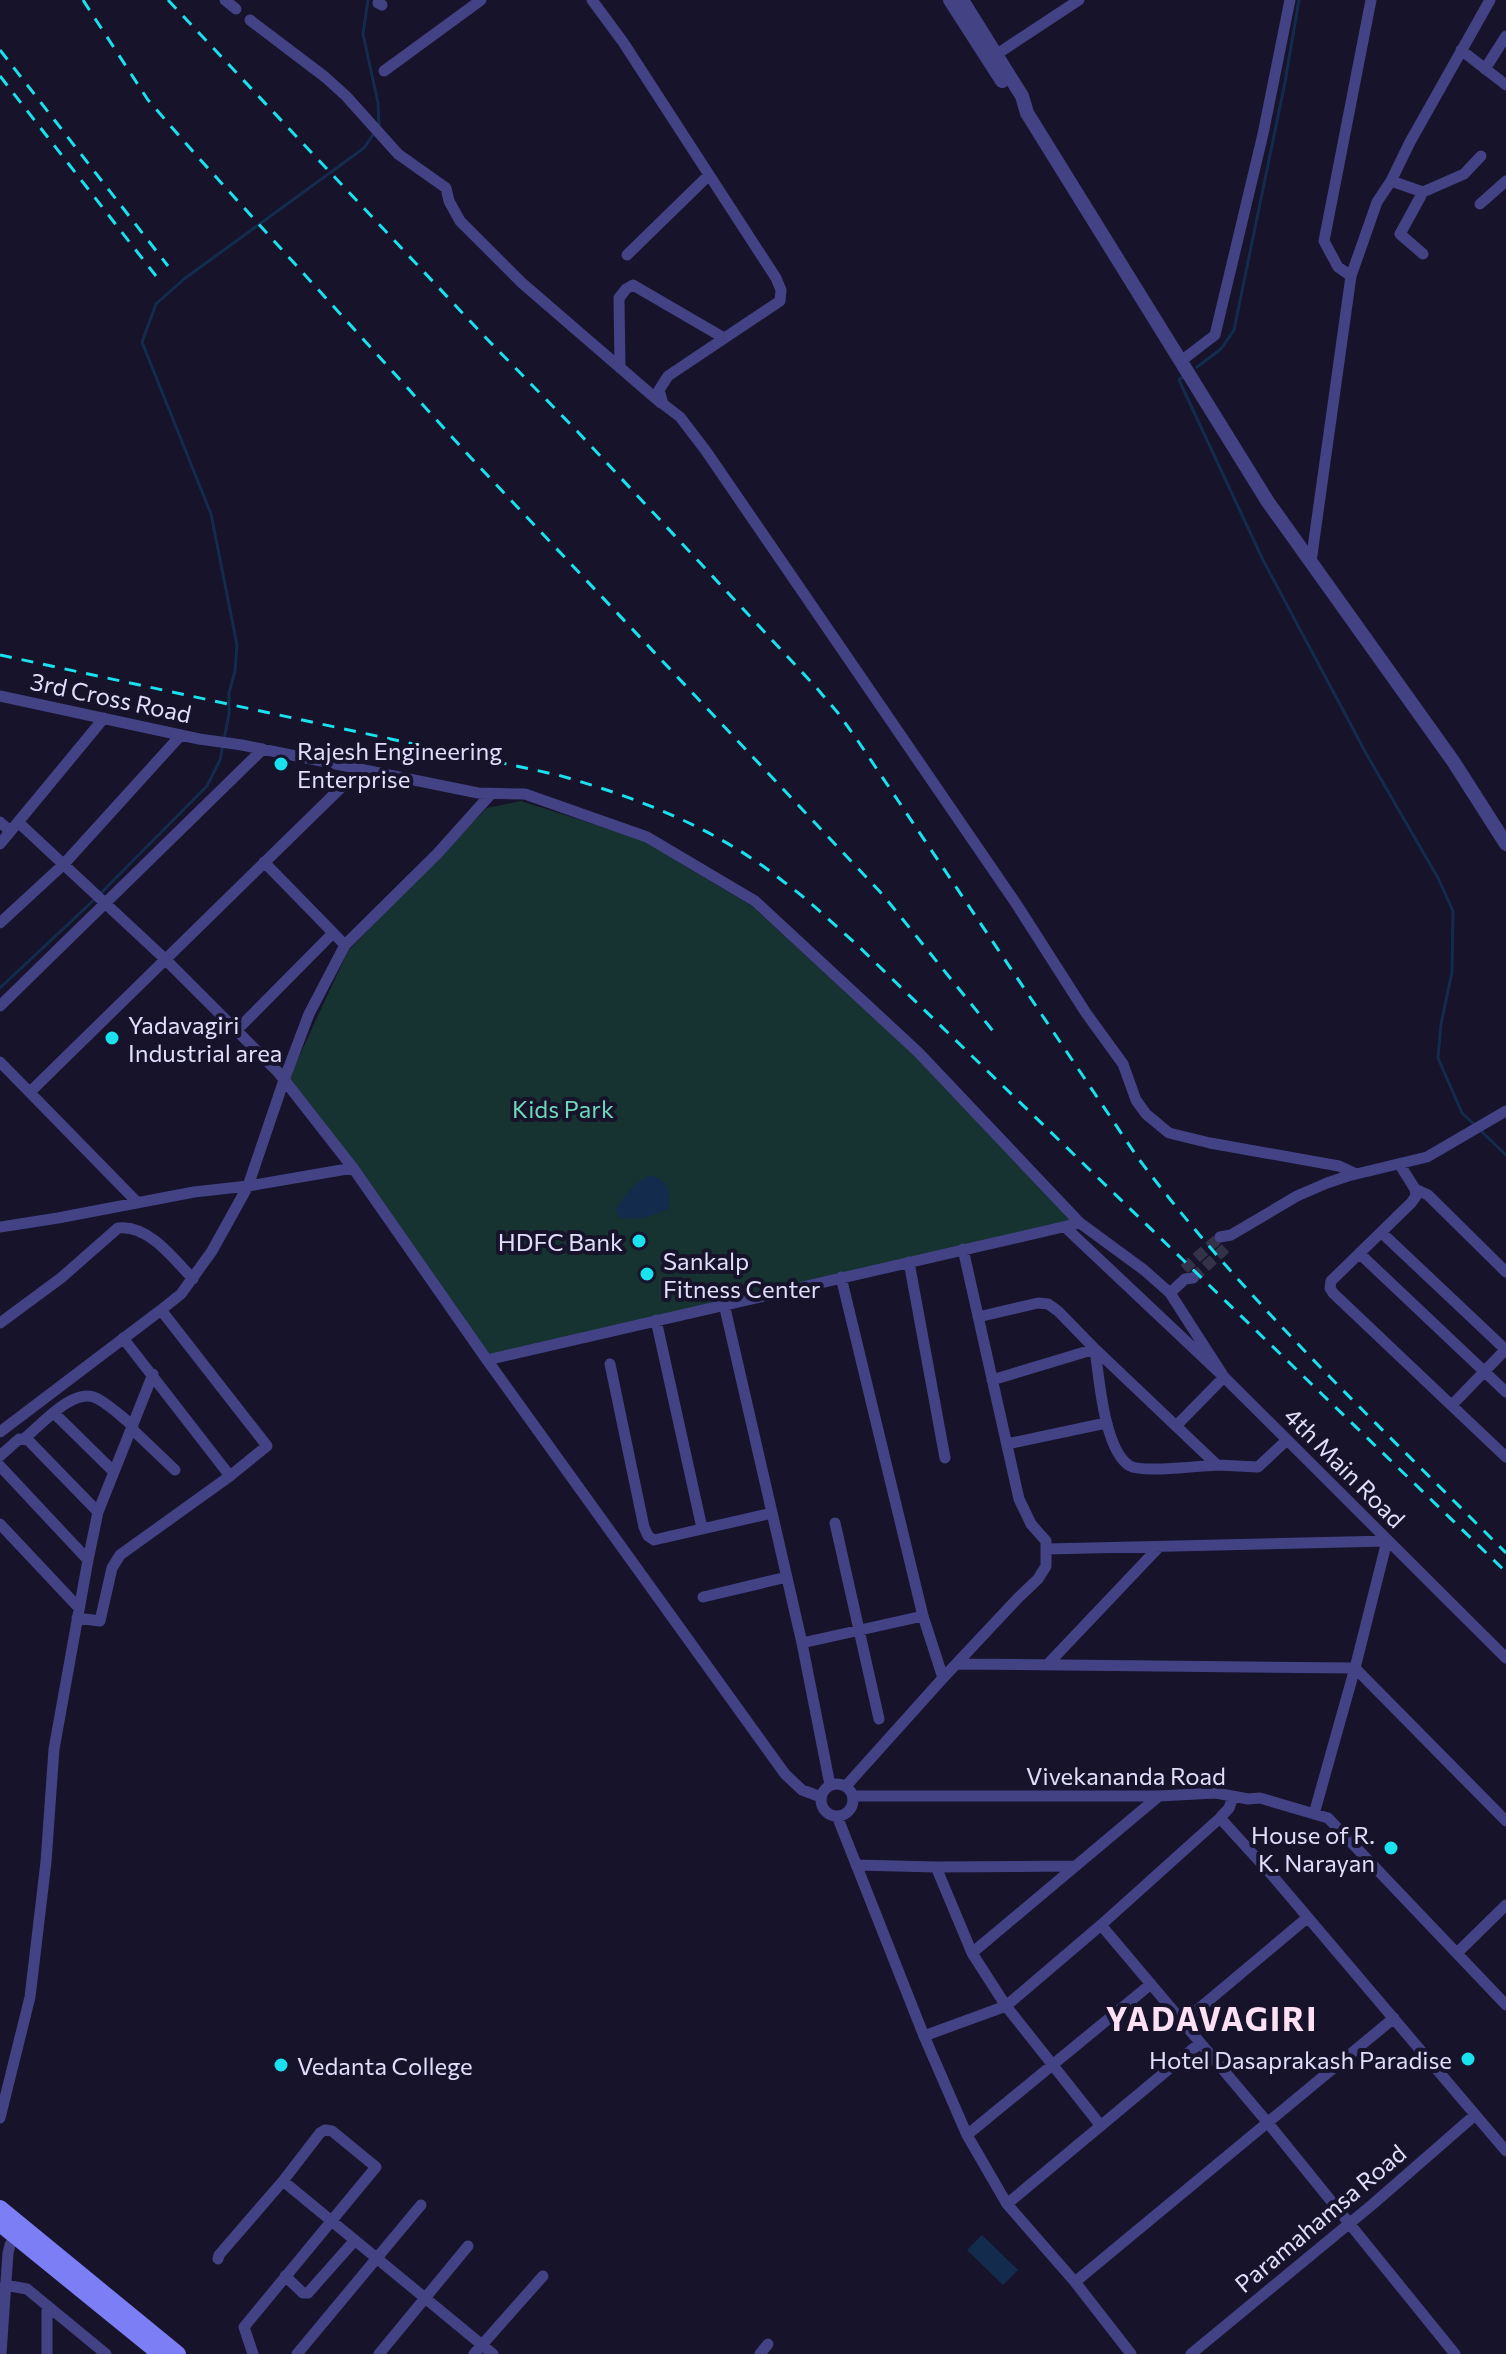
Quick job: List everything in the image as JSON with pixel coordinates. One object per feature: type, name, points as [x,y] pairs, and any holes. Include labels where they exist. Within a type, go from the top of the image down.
[{"type":"main road","points":[[0,2208],[12,2242],[178,2354]]},
{"type":"main road","points":[[0,2224],[12,2242],[160,2354]]},
{"type":"street","points":[[225,0],[236,9]]},
{"type":"street","points":[[384,71],[481,0]]},
{"type":"street","points":[[592,0],[623,42],[781,290],[780,301],[668,376],[659,390],[663,404]]},
{"type":"street","points":[[950,0],[1010,93],[1027,113],[1268,502],[1453,761],[1506,844]]},
{"type":"street","points":[[962,0],[1022,96],[1027,113]]},
{"type":"street","points":[[997,54],[1079,0]]},
{"type":"street","points":[[1181,361],[1215,335],[1263,134],[1290,0]]},
{"type":"street","points":[[1351,276],[1338,267],[1324,241],[1371,0]]},
{"type":"street","points":[[1311,562],[1351,276],[1377,202],[1490,0]]},
{"type":"street","points":[[250,20],[325,77],[385,141],[420,171],[446,188],[460,221],[522,283],[680,417],[1017,905],[1086,1013],[1123,1064],[1136,1100],[1146,1114],[1169,1133],[1339,1166],[1356,1174]]},
{"type":"street","points":[[1485,69],[1506,36]]},
{"type":"street","points":[[1461,50],[1506,85]]},
{"type":"street","points":[[1423,254],[1400,234],[1423,192],[1464,174],[1481,156]]},
{"type":"street","points":[[627,255],[708,176]]},
{"type":"street","points":[[1391,181],[1423,192]]},
{"type":"street","points":[[1480,204],[1506,181]]},
{"type":"street","points":[[620,368],[619,298],[633,285],[724,338]]},
{"type":"street","name":"3rd Cross Road","points":[[0,696],[490,795]]},
{"type":"street","points":[[0,844],[104,718]]},
{"type":"street","points":[[0,923],[64,864],[181,735]]},
{"type":"street","points":[[0,1006],[263,749]]},
{"type":"street","points":[[30,1092],[360,769]]},
{"type":"street","name":"4th Main Road","points":[[490,795],[525,794],[647,837],[755,901],[918,1052],[1080,1223],[1170,1293],[1224,1377],[1506,1658]]},
{"type":"street","points":[[0,1432],[161,1310],[181,1294],[193,1279],[248,1186],[309,1014],[345,945],[437,854],[490,795]]},
{"type":"street","points":[[0,822],[14,827],[64,864],[165,959],[284,1080],[353,1168],[785,1774],[802,1790],[821,1797]]},
{"type":"street","points":[[264,862],[345,945]]},
{"type":"street","points":[[236,1031],[332,934]]},
{"type":"street","points":[[0,1062],[136,1201]]},
{"type":"street","points":[[1227,1239],[1297,1196],[1356,1174],[1427,1157],[1506,1111]]},
{"type":"street","points":[[1400,1165],[1416,1196],[1331,1281],[1330,1288],[1506,1457]]},
{"type":"street","points":[[0,1227],[136,1201],[353,1168]]},
{"type":"street","points":[[1415,1189],[1428,1195],[1506,1272]]},
{"type":"street","points":[[120,1205],[124,1228]]},
{"type":"street","points":[[487,1360],[1080,1223]]},
{"type":"street","points":[[1065,1227],[1224,1377],[1176,1426]]},
{"type":"street","points":[[0,1323],[61,1278],[112,1232],[124,1228],[140,1231],[163,1247],[193,1279]]},
{"type":"street","points":[[1382,1233],[1506,1350],[1452,1405]]},
{"type":"street","points":[[846,1786],[1038,1579],[1046,1566],[1046,1541],[1031,1524],[1019,1499],[963,1249]]},
{"type":"street","points":[[1360,1254],[1506,1392]]},
{"type":"street","points":[[909,1262],[945,1458]]},
{"type":"street","points":[[1170,1293],[1187,1276]]},
{"type":"street","points":[[841,1277],[923,1616],[943,1678]]},
{"type":"street","points":[[978,1317],[1038,1303],[1048,1304],[1217,1465]]},
{"type":"street","points":[[724,1304],[802,1643],[830,1785]]},
{"type":"street","points":[[0,1524],[78,1613],[100,1621],[112,1568],[120,1555],[267,1446],[161,1310]]},
{"type":"street","points":[[656,1320],[702,1528]]},
{"type":"street","points":[[123,1338],[230,1476]]},
{"type":"street","points":[[992,1380],[1095,1349]]},
{"type":"street","points":[[1095,1349],[1106,1423],[1114,1446],[1131,1466],[1144,1469],[1217,1465],[1258,1467],[1287,1440]]},
{"type":"street","points":[[610,1364],[648,1536],[654,1540],[772,1513]]},
{"type":"street","points":[[0,2118],[30,1997],[46,1862],[54,1749],[88,1560],[98,1512],[153,1374]]},
{"type":"street","points":[[0,1456],[73,1399],[91,1396],[97,1397],[175,1470]]},
{"type":"street","points":[[54,1413],[114,1472]]},
{"type":"street","points":[[1007,1444],[1106,1423]]},
{"type":"street","points":[[25,1438],[98,1512]]},
{"type":"street","points":[[0,1466],[88,1560]]},
{"type":"street","points":[[835,1523],[879,1719]]},
{"type":"street","points":[[1047,1549],[1387,1541],[1314,1814]]},
{"type":"street","points":[[1047,1665],[1159,1547]]},
{"type":"street","points":[[703,1597],[787,1577]]},
{"type":"street","points":[[802,1643],[923,1616]]},
{"type":"street","points":[[956,1664],[1355,1668],[1506,1821]]},
{"type":"street","points":[[837,1816],[850,1810],[854,1796],[846,1786],[838,1783],[824,1790],[821,1804],[825,1811],[837,1816],[924,2036],[967,2135],[1007,2204],[1075,2282],[1131,2354]]},
{"type":"street","name":"Vivekananda Road","points":[[854,1796],[1159,1796],[1216,1793],[1260,1798],[1328,1818],[1506,2005]]},
{"type":"street","points":[[972,1953],[1159,1796]]},
{"type":"street","points":[[924,2036],[1006,2006],[1220,1818],[1233,1797]]},
{"type":"street","points":[[1220,1818],[1506,2151]]},
{"type":"street","points":[[856,1865],[1074,1866]]},
{"type":"street","points":[[936,1867],[972,1953],[1006,2006],[1101,2126]]},
{"type":"street","points":[[1457,1953],[1506,1905]]},
{"type":"street","points":[[1183,2022],[1307,1918]]},
{"type":"street","points":[[1101,1925],[1268,2123],[1455,2354]]},
{"type":"street","points":[[967,2135],[1151,1984]]},
{"type":"street","points":[[1075,2282],[1394,2018]]},
{"type":"street","points":[[1007,2204],[1200,2043]]},
{"type":"street","name":"Paramahamsa Road","points":[[1191,2354],[1475,2115]]},
{"type":"street","points":[[218,2259],[325,2130],[332,2131],[376,2167],[244,2327],[253,2354]]},
{"type":"street","points":[[283,2181],[425,2298],[478,2349],[493,2354]]},
{"type":"street","points":[[297,2354],[421,2205]]},
{"type":"street","points":[[285,2276],[303,2293],[308,2293],[355,2240]]},
{"type":"street","points":[[1,2354],[5,2285],[12,2242]]},
{"type":"street","points":[[379,2354],[468,2246]]},
{"type":"street","points":[[478,2349],[543,2276]]},
{"type":"street","points":[[5,2285],[27,2289],[106,2354]]},
{"type":"street","points":[[47,2306],[47,2354]]},
{"type":"street","points":[[87,2340],[87,2354]]},
{"type":"street","points":[[760,2354],[768,2344]]},
{"type":"green space","name":"Kids Park","points":[[521,801],[640,839],[752,906],[915,1056],[1072,1221],[489,1355],[289,1078],[348,951],[487,808]]},
{"type":"water","points":[[651,1175],[661,1180],[667,1188],[668,1209],[644,1218],[618,1217],[616,1209],[627,1193]]},
{"type":"water","points":[[982,2235],[1018,2270],[1003,2285],[967,2250]]},
{"type":"waterway","points":[[368,0],[363,34],[378,103],[379,126]]},
{"type":"waterway","points":[[1197,367],[1221,349],[1234,330],[1299,0]]},
{"type":"waterway","points":[[101,893],[207,786],[220,760],[237,645],[211,514],[142,342],[156,304],[184,279],[364,148],[375,132]]},
{"type":"waterway","points":[[1184,376],[1179,380],[1263,560],[1367,755],[1438,878],[1453,911],[1452,972],[1441,1024],[1438,1058],[1462,1113],[1475,1125]]},
{"type":"waterway","points":[[0,988],[95,899]]},
{"type":"waterway","points":[[1480,1130],[1506,1155]]},
{"type":"tunnel","points":[[1184,1269],[1220,1237]]},
{"type":"tunnel","points":[[1193,1278],[1228,1246]]},
{"type":"railway","points":[[83,0],[148,100],[196,155],[472,459],[883,895],[993,1031]]},
{"type":"railway","points":[[168,0],[814,685],[858,741],[1138,1158],[1180,1211],[1223,1263],[1315,1362],[1506,1553]]},
{"type":"railway","points":[[0,50],[168,266]]},
{"type":"railway","points":[[0,76],[156,276]]},
{"type":"railway","points":[[0,655],[558,775],[648,805],[732,846],[793,889],[854,942],[1506,1572]]},
{"type":"place","name":"Rajesh Engineering Enterprise","points":[[281,764]]},
{"type":"place","name":"Yadavagiri Industrial area","points":[[112,1038]]},
{"type":"place","name":"HDFC Bank","points":[[639,1241]]},
{"type":"place","name":"Sankalp Fitness Center","points":[[647,1274]]},
{"type":"place","name":"House of R. K. Narayan","points":[[1391,1848]]},
{"type":"place","name":"Hotel Dasaprakash Paradise","points":[[1468,2059]]},
{"type":"place","name":"Vedanta College","points":[[281,2065]]},
{"type":"district","name":"YADAVAGIRI","points":[[1212,2018]]}]
